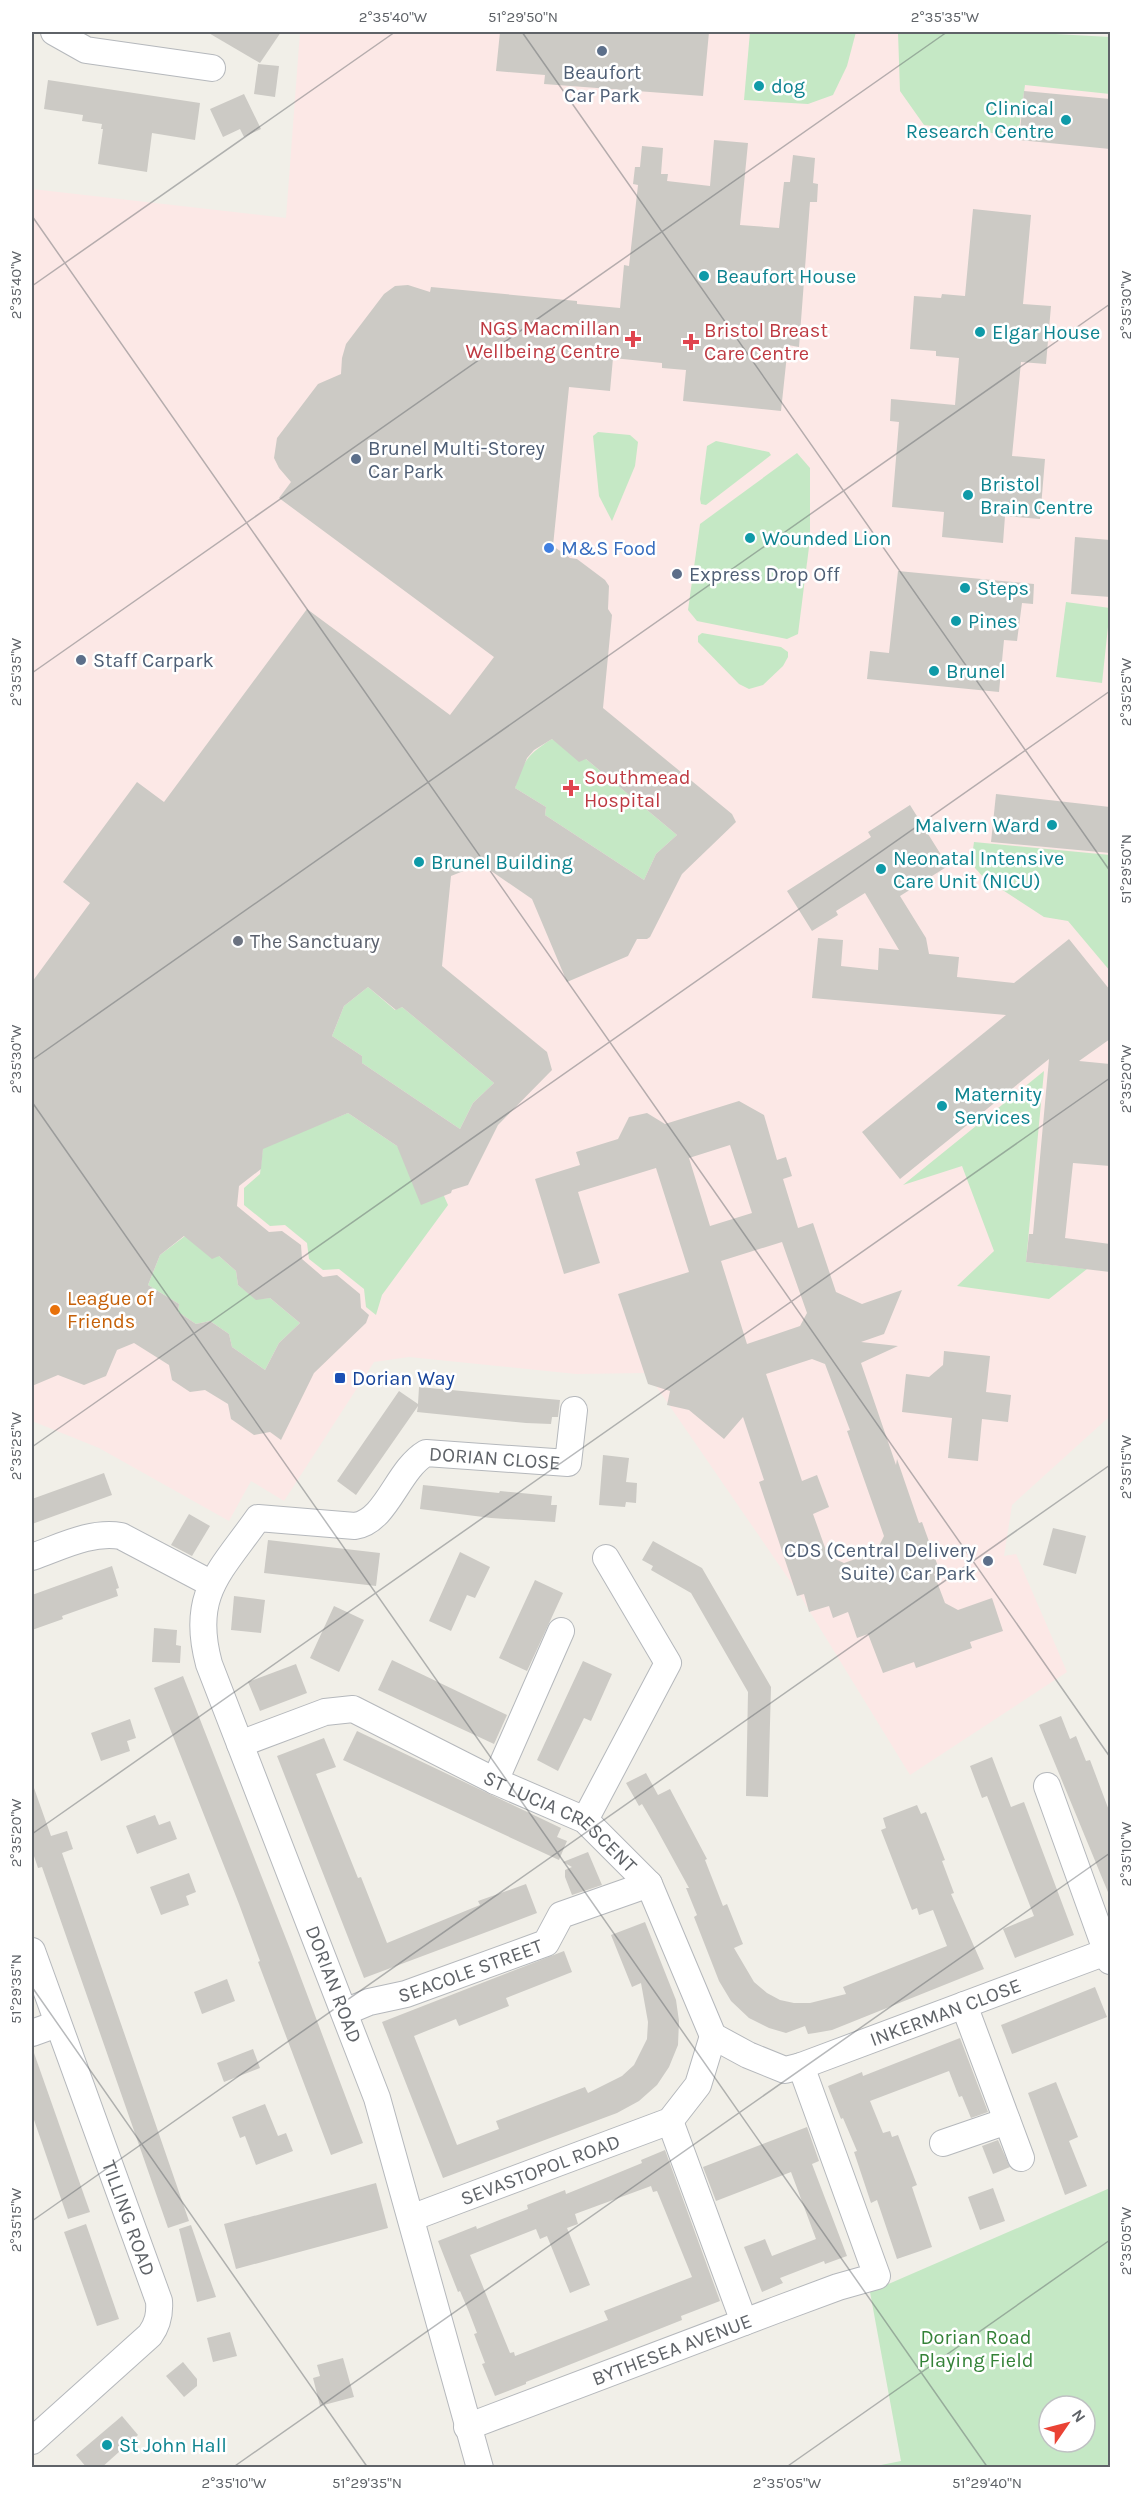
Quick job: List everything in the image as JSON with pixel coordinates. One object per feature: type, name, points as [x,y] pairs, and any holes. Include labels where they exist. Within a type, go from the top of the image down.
[{"type":"street","points":[[54,32],[86,51],[212,68]]},
{"type":"street","name":"DORIAN CLOSE","points":[[258,1518],[355,1527],[363,1525],[377,1513],[411,1464],[426,1454],[568,1463],[574,1410]]},
{"type":"street","name":"DORIAN ROAD","points":[[258,1518],[212,1584],[204,1604],[203,1640],[209,1664],[345,2012],[376,2098],[480,2468]]},
{"type":"street","points":[[32,1557],[95,1535],[109,1534],[121,1536],[212,1584]]},
{"type":"street","points":[[585,1820],[668,1663],[606,1558]]},
{"type":"street","points":[[495,1781],[561,1631]]},
{"type":"street","name":"ST LUCIA CRESCENT","points":[[240,1744],[325,1712],[353,1709],[495,1781],[585,1820],[649,1884],[713,2036]]},
{"type":"street","name":"INKERMAN CLOSE","points":[[793,2068],[964,2005],[1108,1957],[1047,1786]]},
{"type":"street","name":"SEACOLE STREET","points":[[345,2012],[369,2002],[406,1994],[546,1943],[561,1915],[649,1884]]},
{"type":"street","name":"TILLING ROAD","points":[[32,1951],[159,2301],[160,2310],[158,2320],[150,2335],[32,2440]]},
{"type":"street","points":[[964,2005],[1021,2158]]},
{"type":"street","points":[[32,2033],[57,2024]]},
{"type":"street","points":[[744,2322],[670,2121],[698,2085],[713,2036],[748,2055],[793,2068]]},
{"type":"street","name":"BYTHESEA AVENUE","points":[[467,2427],[838,2287],[877,2276],[793,2068]]},
{"type":"street","name":"SEVASTOPOL ROAD","points":[[411,2218],[670,2121]]},
{"type":"street","points":[[944,2143],[1006,2121]]},
{"type":"shaded area","name":"Southmead Hospital","points":[[300,32],[1019,32],[1110,39],[1110,1416],[1012,1505],[1004,1556],[1016,1554],[1067,1672],[910,1775],[799,1594],[647,1373],[576,1374],[409,1357],[374,1362],[284,1501],[251,1481],[229,1521],[99,1448],[32,1421],[32,189],[286,218]]},
{"type":"green space","points":[[750,32],[856,32],[847,66],[833,95],[808,104],[744,100]]},
{"type":"green space","points":[[898,32],[1019,32],[1110,37],[1110,94],[1025,85],[1018,136],[924,125],[900,91]]},
{"type":"green space","points":[[598,432],[630,435],[638,442],[635,466],[612,521],[599,496],[593,436]]},
{"type":"green space","points":[[716,441],[769,452],[771,455],[706,505],[701,504],[700,499],[707,446]]},
{"type":"green space","points":[[797,453],[810,468],[810,539],[798,634],[787,639],[697,621],[688,610],[700,524]]},
{"type":"green space","points":[[1066,602],[1110,608],[1102,683],[1056,677]]},
{"type":"green space","points":[[702,633],[781,647],[788,652],[788,657],[783,666],[763,685],[749,689],[739,684],[698,642],[698,636]]},
{"type":"green space","points":[[552,739],[586,759],[677,835],[656,854],[644,880],[545,815],[546,807],[515,788],[528,759],[537,749]]},
{"type":"green space","points":[[974,842],[1110,855],[1110,971],[1068,921],[1044,917],[984,878],[975,868],[972,856]]},
{"type":"green space","points":[[368,987],[395,1010],[402,1007],[494,1083],[473,1103],[460,1129],[362,1063],[362,1056],[332,1036],[344,1006]]},
{"type":"green space","points":[[1044,1071],[1026,1262],[1087,1269],[1049,1299],[957,1286],[994,1251],[962,1166],[903,1185]]},
{"type":"green space","points":[[348,1113],[397,1146],[444,1196],[448,1205],[382,1295],[376,1315],[366,1307],[364,1289],[339,1269],[323,1270],[309,1259],[307,1243],[285,1225],[270,1226],[244,1205],[244,1188],[260,1174],[263,1147]]},
{"type":"green space","points":[[185,1236],[219,1256],[236,1271],[238,1285],[256,1299],[270,1298],[300,1323],[279,1343],[265,1370],[232,1347],[229,1334],[210,1321],[196,1324],[178,1312],[179,1304],[148,1285],[160,1255]]},
{"type":"green space","name":"Dorian Road Playing Field","points":[[1110,2188],[1110,2467],[871,2467],[901,2461],[870,2292]]},
{"type":"building","points":[[207,32],[281,32],[260,63]]},
{"type":"building","name":"Beaufort Car Park","points":[[500,32],[709,32],[703,96],[544,84],[545,75],[496,71]]},
{"type":"building","points":[[258,64],[279,66],[275,97],[254,94]]},
{"type":"building","points":[[48,80],[200,103],[195,140],[152,133],[147,172],[98,164],[102,124],[82,121],[83,115],[44,109]]},
{"type":"building","name":"Clinical Research Centre","points":[[1024,91],[1110,99],[1110,149],[1019,140]]},
{"type":"building","points":[[244,94],[261,129],[244,137],[240,129],[223,137],[210,109]]},
{"type":"building","name":"Brunel Building","points":[[714,140],[748,143],[740,225],[779,228],[784,182],[790,182],[793,155],[815,158],[813,183],[818,184],[817,202],[810,202],[799,347],[788,345],[781,411],[683,401],[686,370],[662,368],[662,363],[613,358],[610,391],[569,387],[553,546],[570,558],[577,559],[605,580],[609,586],[608,609],[612,615],[603,708],[732,814],[736,822],[682,874],[650,937],[637,939],[628,956],[567,982],[532,899],[481,864],[451,876],[442,966],[547,1052],[552,1070],[498,1125],[468,1185],[421,1205],[397,1146],[348,1113],[263,1149],[261,1169],[239,1186],[237,1206],[269,1232],[282,1231],[301,1245],[302,1259],[323,1277],[337,1275],[360,1294],[361,1308],[369,1315],[366,1323],[314,1373],[281,1440],[270,1432],[254,1435],[231,1419],[228,1404],[205,1390],[190,1392],[172,1380],[169,1365],[134,1343],[117,1350],[106,1376],[84,1385],[58,1375],[32,1386],[32,982],[90,903],[63,882],[137,782],[164,802],[307,609],[450,715],[494,657],[279,498],[291,482],[274,458],[277,438],[318,384],[341,374],[346,344],[384,294],[395,286],[408,285],[430,292],[431,287],[577,301],[577,304],[620,308],[624,265],[629,266],[638,185],[633,184],[635,167],[640,167],[642,146],[663,148],[661,174],[668,174],[667,181],[710,186]],"holes":[[[552,739],[579,762],[586,759],[677,835],[656,854],[644,880],[545,815],[546,807],[515,788],[527,758],[534,750]],[[368,987],[396,1010],[402,1007],[494,1083],[473,1103],[460,1129],[362,1063],[362,1056],[332,1036],[344,1006]],[[184,1236],[212,1259],[219,1256],[236,1271],[238,1285],[256,1300],[270,1298],[300,1323],[279,1343],[265,1370],[232,1347],[229,1334],[210,1321],[196,1324],[178,1312],[179,1304],[148,1285],[160,1255]]]},
{"type":"building","name":"Elgar House","points":[[973,209],[1031,215],[1023,304],[1051,306],[1046,364],[1021,362],[1012,456],[1045,459],[1040,519],[1005,516],[1003,543],[942,537],[944,512],[892,507],[899,422],[890,421],[891,399],[955,405],[959,358],[936,356],[936,351],[910,349],[914,296],[941,298],[942,294],[965,296]]},
{"type":"building","points":[[1075,537],[1110,540],[1110,597],[1071,594]]},
{"type":"building","points":[[898,571],[1034,584],[1033,604],[1022,603],[1017,641],[1004,640],[999,692],[867,679],[870,651],[889,653]]},
{"type":"building","name":"Malvern Ward","points":[[996,794],[1110,807],[1110,853],[991,842]]},
{"type":"building","points":[[910,805],[948,866],[900,896],[926,938],[929,954],[959,957],[957,977],[1014,983],[1069,939],[1110,990],[1110,1039],[1079,1061],[1110,1064],[1110,1166],[1073,1163],[1065,1238],[1110,1244],[1110,1272],[1026,1262],[1029,1234],[1033,1234],[1049,1059],[900,1179],[862,1132],[1006,1015],[812,998],[818,938],[843,940],[841,966],[878,970],[879,948],[899,950],[865,893],[836,911],[838,915],[812,931],[787,891],[871,837],[868,832]]},
{"type":"building","points":[[739,1101],[764,1115],[777,1160],[786,1157],[792,1176],[783,1179],[798,1228],[813,1223],[836,1292],[862,1304],[902,1290],[884,1334],[861,1342],[898,1346],[861,1363],[896,1465],[897,1459],[919,1523],[922,1522],[940,1572],[934,1574],[945,1603],[958,1610],[992,1598],[1003,1631],[970,1642],[972,1648],[916,1668],[914,1662],[883,1673],[868,1634],[857,1638],[848,1612],[833,1618],[829,1606],[809,1612],[804,1594],[797,1596],[759,1482],[764,1480],[743,1417],[724,1439],[689,1410],[667,1405],[670,1391],[648,1384],[618,1294],[689,1272],[656,1168],[578,1192],[600,1263],[564,1274],[535,1179],[580,1165],[576,1152],[618,1139],[629,1117],[647,1113],[665,1124]],"holes":[[[730,1145],[752,1213],[710,1226],[689,1158]],[[782,1242],[807,1313],[800,1326],[747,1344],[721,1261]],[[812,1359],[825,1364],[850,1430],[847,1431],[884,1536],[876,1552],[844,1563],[828,1556],[813,1514],[829,1507],[817,1475],[802,1481],[766,1374]]]},
{"type":"building","points":[[944,1351],[990,1356],[986,1392],[1011,1395],[1008,1422],[982,1419],[978,1461],[948,1458],[952,1418],[902,1412],[906,1374],[929,1377],[943,1365]]},
{"type":"building","points":[[419,1387],[560,1400],[558,1417],[552,1417],[551,1424],[526,1423],[417,1412],[418,1406],[356,1495],[337,1481],[399,1391],[418,1404]]},
{"type":"building","points":[[603,1455],[629,1458],[626,1482],[637,1483],[636,1503],[626,1502],[625,1507],[599,1505]]},
{"type":"building","points":[[104,1473],[112,1495],[32,1524],[32,1499]]},
{"type":"building","points":[[423,1485],[552,1496],[551,1505],[557,1505],[555,1522],[491,1518],[420,1509]]},
{"type":"building","points":[[189,1514],[210,1526],[192,1556],[171,1545]]},
{"type":"building","points":[[1053,1528],[1086,1536],[1076,1574],[1043,1565]]},
{"type":"building","points":[[268,1540],[380,1553],[376,1586],[264,1573]]},
{"type":"building","points":[[653,1541],[702,1568],[771,1687],[768,1797],[746,1796],[748,1692],[691,1593],[651,1570],[653,1566],[642,1560]]},
{"type":"building","points":[[460,1552],[490,1567],[475,1598],[467,1595],[451,1631],[429,1621]]},
{"type":"building","points":[[112,1566],[119,1588],[116,1589],[118,1596],[62,1616],[63,1619],[32,1630],[32,1595]]},
{"type":"building","points":[[535,1580],[563,1593],[527,1671],[499,1658]]},
{"type":"building","points":[[234,1596],[265,1600],[261,1633],[231,1630]]},
{"type":"building","points":[[334,1606],[364,1620],[339,1672],[310,1658]]},
{"type":"building","points":[[154,1628],[177,1630],[176,1645],[181,1646],[180,1663],[152,1662]]},
{"type":"building","points":[[392,1660],[507,1715],[494,1744],[378,1690]]},
{"type":"building","points":[[583,1661],[612,1674],[591,1721],[584,1718],[558,1771],[537,1760]]},
{"type":"building","points":[[296,1664],[307,1693],[260,1711],[248,1682]]},
{"type":"building","points":[[183,1676],[363,2143],[331,2155],[258,1962],[260,1961],[239,1904],[154,1688]]},
{"type":"building","points":[[1061,1716],[1070,1739],[1076,1736],[1086,1761],[1090,1760],[1110,1813],[1110,1897],[1039,1725]]},
{"type":"building","points":[[130,1719],[136,1738],[127,1741],[130,1751],[101,1761],[91,1733]]},
{"type":"building","points":[[357,1731],[561,1828],[557,1837],[567,1841],[559,1860],[343,1760]]},
{"type":"building","points":[[324,1738],[336,1767],[316,1774],[387,1943],[480,1905],[478,1901],[526,1884],[537,1913],[364,1978],[277,1756]]},
{"type":"building","points":[[992,1757],[1011,1807],[1024,1802],[1074,1935],[1015,1958],[1003,1929],[1034,1916],[987,1796],[982,1798],[970,1766]]},
{"type":"building","points":[[646,1773],[658,1795],[670,1789],[707,1859],[705,1860],[723,1906],[727,1904],[743,1944],[734,1948],[754,1982],[767,1993],[780,2000],[794,2003],[810,2003],[846,1994],[843,1987],[947,1946],[933,1910],[919,1915],[917,1908],[912,1910],[881,1830],[886,1828],[883,1818],[917,1805],[921,1814],[926,1812],[945,1860],[942,1861],[954,1893],[951,1894],[984,1969],[832,2030],[808,2034],[805,2026],[786,2033],[749,2018],[731,2001],[719,1981],[694,1917],[697,1915],[686,1888],[689,1888],[642,1804],[639,1806],[626,1783]]},
{"type":"building","points":[[32,1788],[34,1788],[51,1836],[67,1831],[73,1849],[62,1853],[189,2221],[168,2228],[42,1867],[38,1868],[32,1850]]},
{"type":"building","points":[[155,1815],[159,1825],[170,1821],[177,1839],[137,1854],[126,1826]]},
{"type":"building","points":[[588,1852],[602,1885],[572,1895],[565,1877],[565,1870],[572,1867],[563,1862]]},
{"type":"building","points":[[189,1873],[196,1892],[186,1896],[189,1905],[161,1915],[150,1887]]},
{"type":"building","points":[[645,1922],[676,2000],[679,2021],[678,2045],[669,2067],[657,2085],[639,2101],[617,2113],[443,2178],[382,2022],[564,1951],[572,1972],[506,1998],[509,2006],[459,2026],[456,2019],[414,2036],[457,2145],[499,2129],[496,2121],[585,2087],[588,2093],[622,2076],[634,2065],[647,2039],[648,2022],[641,1983],[632,1987],[611,1935]]},
{"type":"building","points":[[227,1979],[235,2001],[202,2014],[194,1992]]},
{"type":"building","points":[[1095,1987],[1107,2017],[1012,2054],[1001,2025]]},
{"type":"building","points":[[960,2038],[988,2112],[971,2118],[962,2096],[959,2097],[949,2071],[870,2101],[883,2133],[890,2131],[892,2137],[898,2135],[917,2185],[912,2187],[932,2247],[897,2259],[877,2200],[871,2203],[854,2152],[857,2151],[828,2086],[862,2072],[863,2076]]},
{"type":"building","points":[[253,2049],[260,2068],[224,2082],[217,2063]]},
{"type":"building","points":[[32,2053],[34,2053],[90,2212],[68,2219],[32,2114]]},
{"type":"building","points":[[1056,2082],[1078,2137],[1069,2141],[1087,2186],[1065,2195],[1028,2093]]},
{"type":"building","points":[[265,2104],[278,2136],[286,2133],[293,2151],[256,2165],[245,2136],[240,2138],[232,2117]]},
{"type":"building","points":[[807,2127],[819,2161],[812,2164],[847,2256],[825,2264],[824,2261],[780,2278],[783,2283],[762,2292],[744,2247],[765,2239],[772,2256],[816,2239],[791,2172],[716,2201],[703,2167]]},
{"type":"building","points":[[998,2140],[1010,2167],[993,2174],[982,2146]]},
{"type":"building","points":[[665,2150],[720,2301],[681,2316],[682,2320],[495,2396],[482,2364],[485,2363],[474,2334],[477,2333],[438,2241],[528,2209],[527,2205],[565,2190],[566,2194],[642,2163],[641,2160]],"holes":[[[651,2186],[653,2192],[657,2191],[692,2277],[604,2311],[608,2320],[515,2356],[514,2352],[510,2353],[470,2255],[536,2229],[540,2239],[547,2236],[570,2293],[590,2285],[567,2228],[578,2224],[575,2214]]]},
{"type":"building","points":[[376,2183],[388,2228],[236,2269],[224,2224]]},
{"type":"building","points":[[993,2188],[1005,2221],[980,2230],[968,2197]]},
{"type":"building","points":[[86,2224],[119,2319],[97,2326],[64,2232]]},
{"type":"building","points":[[191,2225],[216,2297],[197,2302],[179,2229]]},
{"type":"building","points":[[230,2332],[237,2356],[213,2362],[207,2338]]},
{"type":"building","points":[[343,2358],[354,2397],[320,2406],[313,2378],[320,2376],[317,2365]]},
{"type":"building","points":[[183,2362],[197,2379],[197,2386],[184,2397],[166,2376]]},
{"type":"building","name":"St John Hall","points":[[122,2416],[138,2435],[101,2468],[87,2468],[76,2455]]},
{"type":"place","name":"Beaufort Car Park","points":[[602,51]]},
{"type":"place","name":"dog","points":[[759,86]]},
{"type":"place","name":"Clinical Research Centre","points":[[1066,120]]},
{"type":"place","name":"Beaufort House","points":[[704,276]]},
{"type":"place","name":"Elgar House","points":[[980,332]]},
{"type":"place","name":"NGS Macmillan Wellbeing Centre","points":[[633,339]]},
{"type":"place","name":"Bristol Breast Care Centre","points":[[691,342]]},
{"type":"place","name":"Brunel Multi-Storey Car Park","points":[[356,459]]},
{"type":"place","name":"Bristol Brain Centre","points":[[968,495]]},
{"type":"place","name":"Wounded Lion","points":[[750,538]]},
{"type":"place","name":"M&S Food","points":[[549,548]]},
{"type":"place","name":"Express Drop Off","points":[[677,574]]},
{"type":"place","name":"Steps","points":[[965,588]]},
{"type":"place","name":"Pines","points":[[956,621]]},
{"type":"place","name":"Staff Carpark","points":[[81,660]]},
{"type":"place","name":"Brunel","points":[[934,671]]},
{"type":"place","name":"Southmead Hospital","points":[[571,788]]},
{"type":"place","name":"Malvern Ward","points":[[1052,825]]},
{"type":"place","name":"Brunel Building","points":[[419,862]]},
{"type":"place","name":"Neonatal Intensive Care Unit (NICU)","points":[[881,869]]},
{"type":"place","name":"The Sanctuary","points":[[238,941]]},
{"type":"place","name":"Maternity Services","points":[[942,1106]]},
{"type":"place","name":"League of Friends","points":[[55,1310]]},
{"type":"place","name":"Dorian Way","points":[[340,1378]]},
{"type":"place","name":"CDS (Central Delivery Suite) Car Park","points":[[988,1561]]},
{"type":"place","name":"St John Hall","points":[[107,2445]]}]
